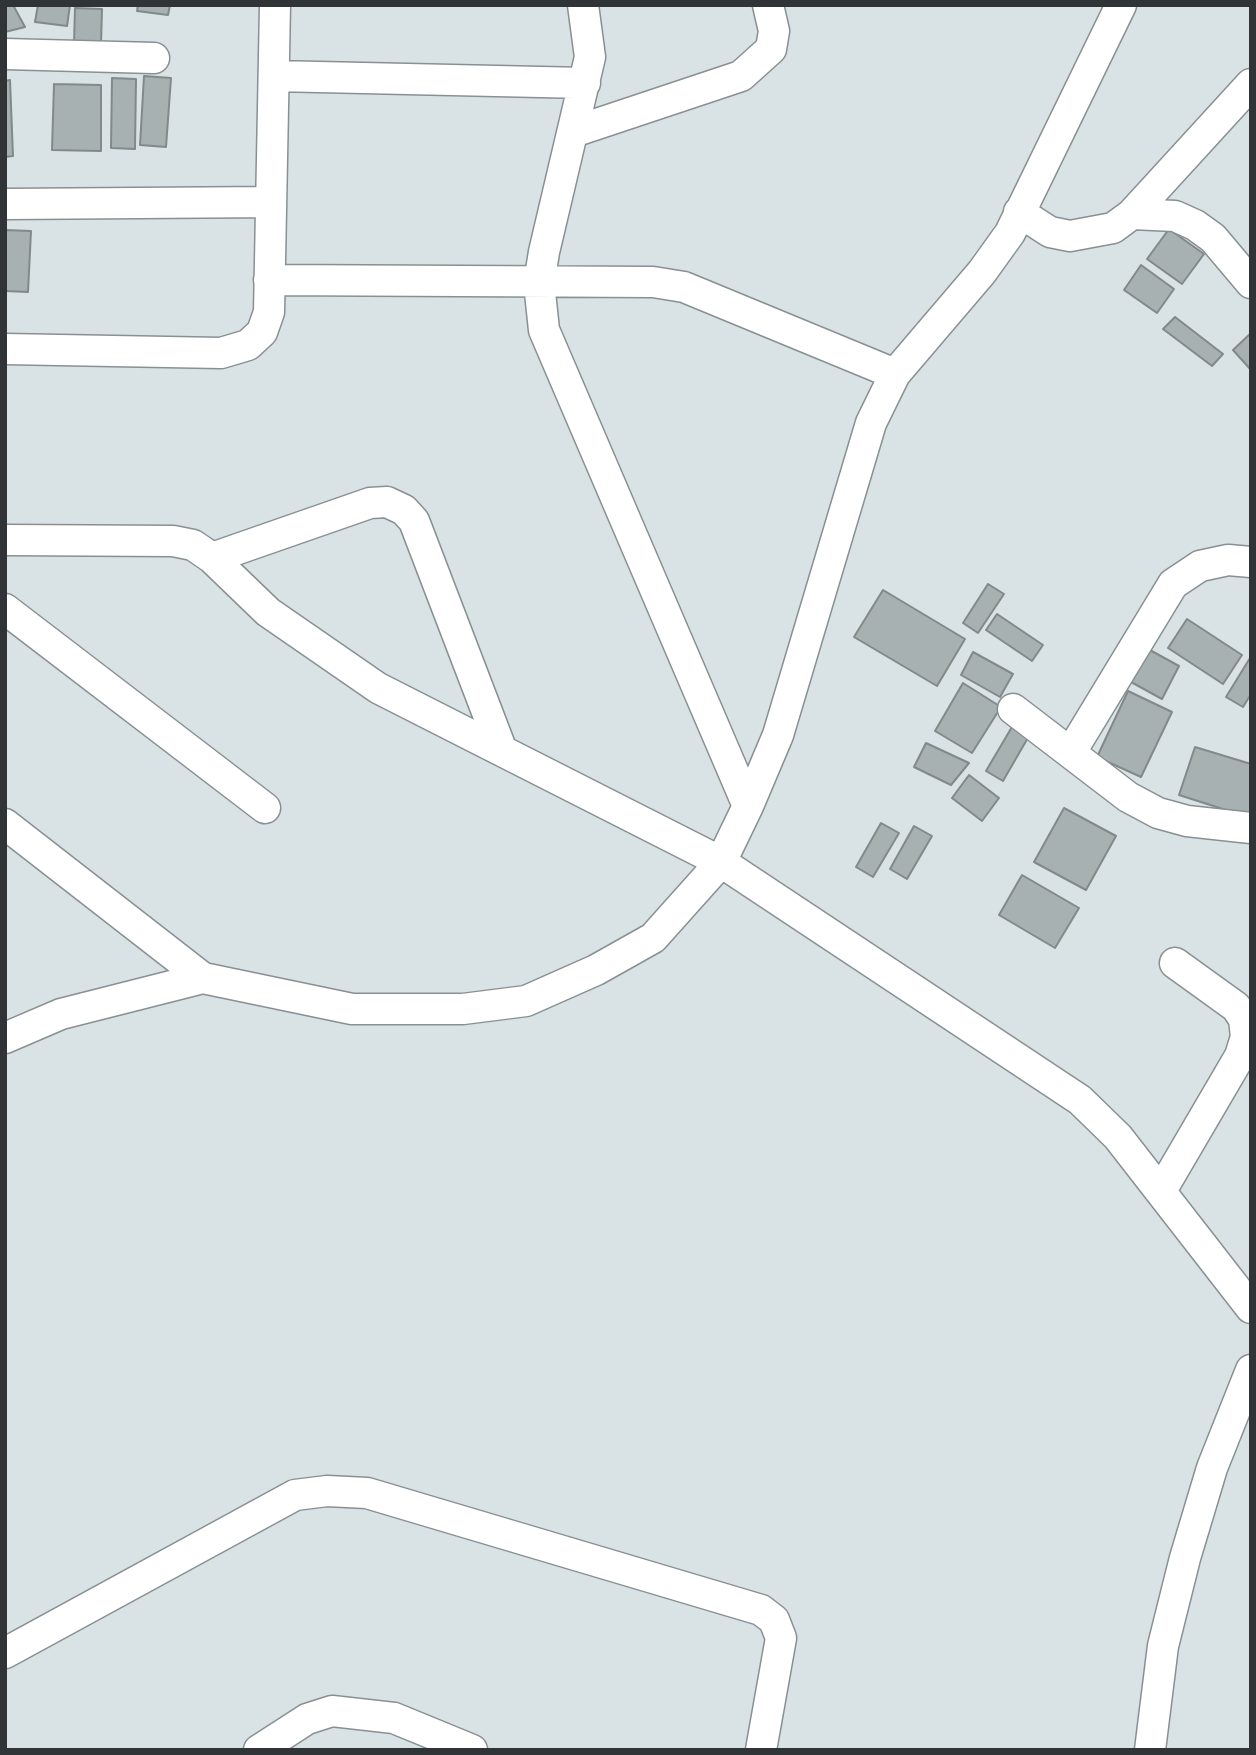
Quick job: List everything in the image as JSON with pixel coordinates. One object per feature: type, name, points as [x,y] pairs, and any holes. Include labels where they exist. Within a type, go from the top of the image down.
[{"type":"street","points":[[5,349],[221,352],[248,345],[262,332],[269,312],[275,5]]},
{"type":"street","points":[[583,5],[590,57],[539,283],[544,330],[748,806]]},
{"type":"street","points":[[573,132],[741,76],[771,49],[774,31],[768,5]]},
{"type":"street","points":[[5,824],[204,978],[352,1009],[463,1009],[526,1001],[596,970],[653,938],[721,862],[748,806],[778,735],[871,423],[895,374],[982,272],[1010,233],[1122,5]]},
{"type":"street","points":[[5,54],[154,58]]},
{"type":"street","points":[[274,76],[585,83]]},
{"type":"street","points":[[1019,212],[1050,232],[1070,236],[1113,228],[1132,215],[1251,84]]},
{"type":"street","points":[[5,205],[271,202]]},
{"type":"street","points":[[1132,215],[1175,216],[1195,225],[1213,238],[1251,284]]},
{"type":"street","points":[[270,280],[653,282],[684,287],[895,374]]},
{"type":"street","points":[[212,558],[370,503],[387,502],[404,510],[414,520],[502,751]]},
{"type":"street","points":[[5,540],[173,541],[193,545],[212,558],[268,612],[378,688],[721,862],[1080,1100],[1118,1137],[1251,1307]]},
{"type":"street","points":[[1071,752],[1173,584],[1200,566],[1228,560],[1251,562]]},
{"type":"street","points":[[5,609],[265,807]]},
{"type":"street","points":[[1013,709],[1128,797],[1158,813],[1187,821],[1251,828]]},
{"type":"street","points":[[1161,1191],[1240,1056],[1246,1037],[1244,1019],[1236,1007],[1175,963]]},
{"type":"street","points":[[5,1038],[61,1014],[204,978]]},
{"type":"street","points":[[1150,1750],[1163,1646],[1185,1558],[1212,1468],[1251,1370]]},
{"type":"street","points":[[5,1653],[295,1494],[327,1491],[367,1493],[761,1610],[774,1620],[781,1637],[761,1750]]},
{"type":"street","points":[[259,1750],[307,1720],[332,1711],[394,1718],[472,1750]]},
{"type":"street","points":[[394,1718],[406,1750]]},
{"type":"building","points":[[13,5],[25,27],[5,32],[5,6]]},
{"type":"building","points":[[38,5],[70,5],[67,26],[35,22]]},
{"type":"building","points":[[138,5],[170,5],[168,15],[137,11]]},
{"type":"building","points":[[75,8],[102,9],[101,44],[74,44]]},
{"type":"building","points":[[144,76],[171,78],[166,147],[140,145]]},
{"type":"building","points":[[112,78],[136,79],[135,149],[111,148]]},
{"type":"building","points":[[10,80],[13,156],[5,157],[5,81]]},
{"type":"building","points":[[54,84],[101,85],[101,151],[52,150]]},
{"type":"building","points":[[1169,229],[1204,254],[1182,284],[1147,259]]},
{"type":"building","points":[[5,230],[31,231],[28,292],[5,291]]},
{"type":"building","points":[[1141,265],[1174,289],[1157,313],[1124,290]]},
{"type":"building","points":[[1175,317],[1223,354],[1212,366],[1163,329]]},
{"type":"building","points":[[1251,333],[1251,370],[1233,350]]},
{"type":"building","points":[[988,584],[1004,594],[978,633],[963,623]]},
{"type":"building","points":[[883,590],[965,639],[937,686],[854,637]]},
{"type":"building","points":[[997,614],[1043,645],[1032,661],[986,630]]},
{"type":"building","points":[[1187,619],[1242,655],[1223,684],[1168,648]]},
{"type":"building","points":[[1148,649],[1179,666],[1162,699],[1131,682]]},
{"type":"building","points":[[973,652],[1013,674],[1000,697],[961,675]]},
{"type":"building","points":[[1250,658],[1251,694],[1243,707],[1226,697]]},
{"type":"building","points":[[963,683],[1001,707],[972,753],[935,731]]},
{"type":"building","points":[[1128,691],[1172,712],[1141,777],[1097,757]]},
{"type":"building","points":[[1016,720],[1029,736],[1003,781],[986,771]]},
{"type":"building","points":[[926,743],[969,763],[951,785],[914,767]]},
{"type":"building","points":[[1195,747],[1251,764],[1251,818],[1179,795]]},
{"type":"building","points":[[969,775],[999,798],[982,821],[952,798]]},
{"type":"building","points":[[1064,808],[1116,836],[1086,890],[1034,862]]},
{"type":"building","points":[[881,823],[899,833],[873,877],[856,867]]},
{"type":"building","points":[[914,826],[932,836],[907,879],[890,869]]},
{"type":"building","points":[[1022,875],[1079,908],[1055,948],[999,915]]}]
